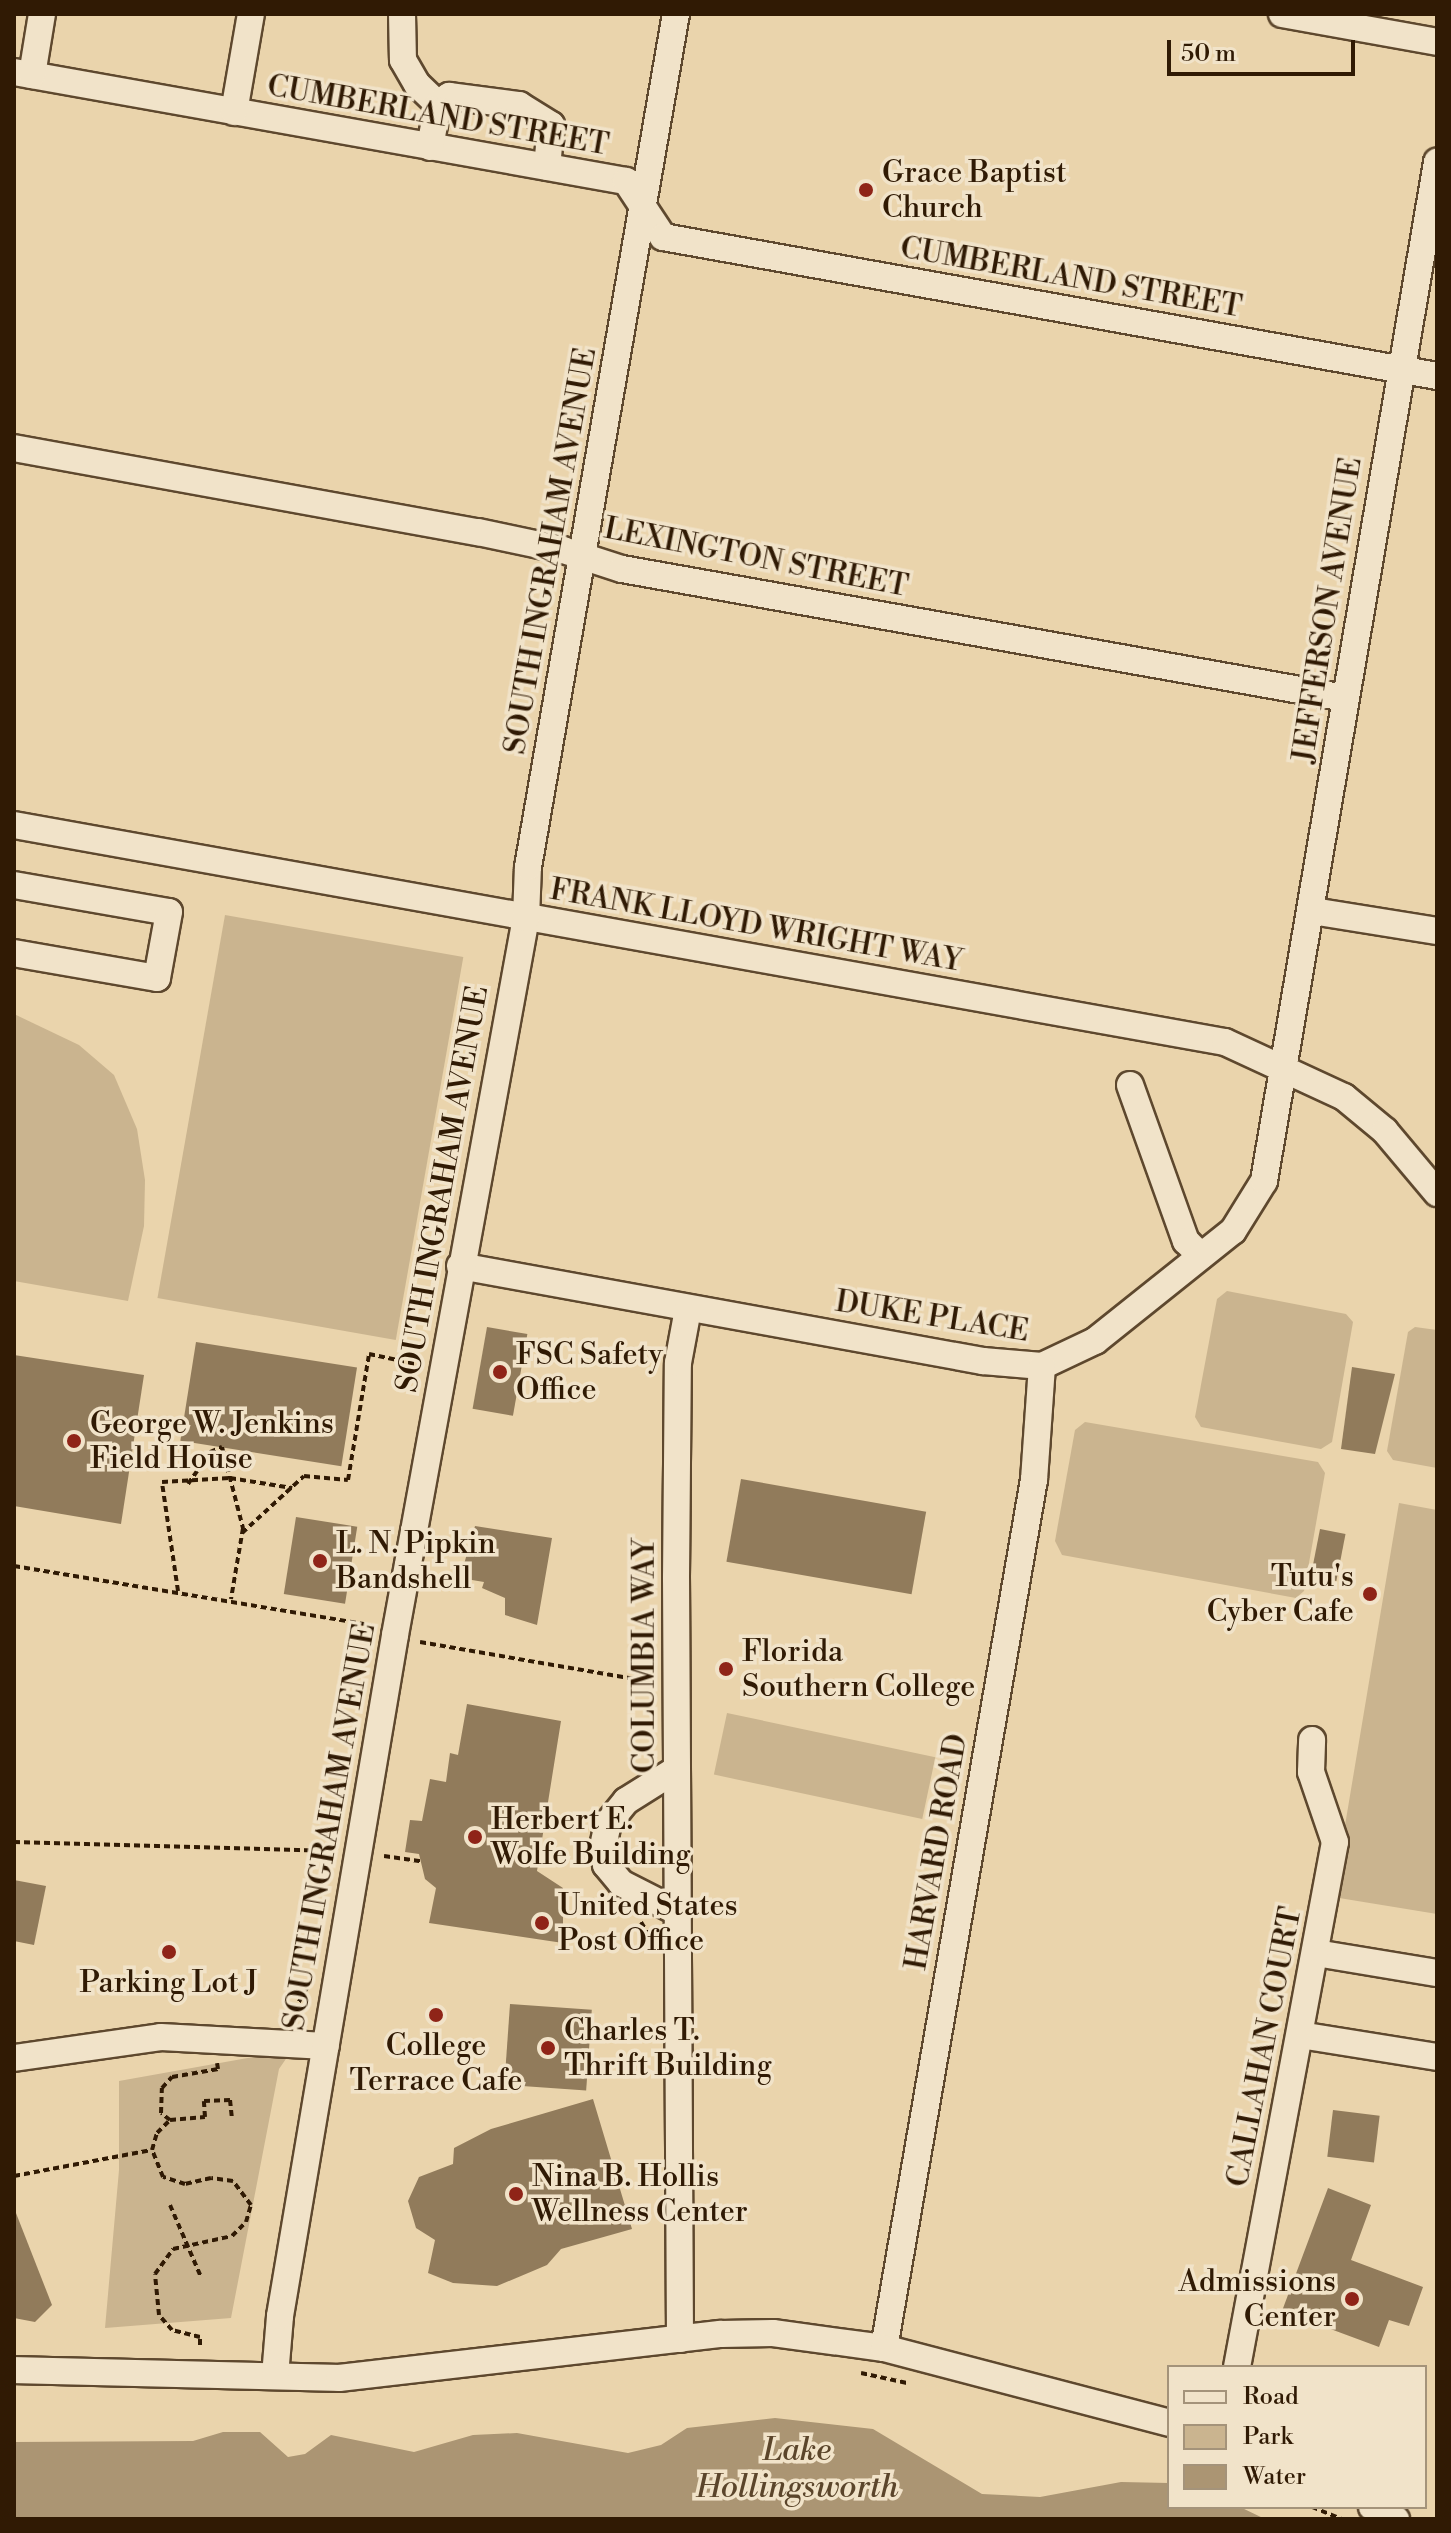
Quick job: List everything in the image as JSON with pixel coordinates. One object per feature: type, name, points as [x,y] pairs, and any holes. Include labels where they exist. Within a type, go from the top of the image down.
[{"type":"street","points":[[23,73],[42,14]]},
{"type":"street","points":[[234,112],[251,14]]},
{"type":"street","points":[[402,14],[403,60],[417,84],[438,104]]},
{"type":"street","name":"SOUTH INGRAHAM AVENUE","points":[[275,2376],[280,2316],[460,1266],[526,918],[528,867],[676,14]]},
{"type":"street","points":[[1282,14],[1437,42]]},
{"type":"street","name":"CUMBERLAND STREET","points":[[23,73],[626,181],[663,237],[1437,376]]},
{"type":"street","points":[[430,147],[438,104],[449,96],[519,105],[538,113],[551,125],[547,167]]},
{"type":"street","name":"JEFFERSON AVENUE","points":[[1284,1070],[1437,162]]},
{"type":"street","name":"LEXINGTON STREET","points":[[14,448],[478,532],[651,575],[1345,698]]},
{"type":"street","name":"FRANK LLOYD WRIGHT WAY","points":[[14,825],[1225,1042],[1344,1097],[1385,1131],[1437,1192]]},
{"type":"street","points":[[14,885],[169,912],[157,978],[14,953]]},
{"type":"street","points":[[1312,911],[1437,931]]},
{"type":"street","name":"DUKE PLACE","points":[[460,1266],[983,1361],[1042,1366],[1095,1341],[1233,1231],[1264,1181],[1284,1070]]},
{"type":"street","points":[[1130,1085],[1186,1241],[1201,1256]]},
{"type":"street","name":"COLUMBIA WAY","points":[[680,2339],[678,1363],[688,1309]]},
{"type":"street","name":"HARVARD ROAD","points":[[884,2348],[1034,1480],[1042,1366]]},
{"type":"street","name":"CALLAHAN COURT","points":[[1237,2365],[1335,1842],[1311,1772],[1312,1740]]},
{"type":"street","points":[[677,1769],[626,1801],[608,1823],[603,1846],[606,1865],[621,1883],[678,1912]]},
{"type":"street","points":[[1316,1953],[1437,1973]]},
{"type":"street","points":[[1300,2035],[1437,2057]]},
{"type":"street","points":[[14,2058],[161,2037],[326,2046]]},
{"type":"street","points":[[14,2370],[275,2376],[421,2372],[680,2339],[773,2333],[884,2348],[1167,2422]]},
{"type":"street","points":[[1376,2509],[1396,2519]]},
{"type":"path","points":[[242,1533],[304,1476],[348,1480],[369,1354],[421,1365]]},
{"type":"path","points":[[188,1484],[210,1452],[222,1447],[242,1533],[231,1599]]},
{"type":"path","points":[[178,1591],[162,1482],[188,1484],[230,1478],[292,1488]]},
{"type":"path","points":[[14,1566],[231,1599],[374,1626]]},
{"type":"path","points":[[415,1641],[651,1682]]},
{"type":"path","points":[[14,1842],[335,1851]]},
{"type":"path","points":[[379,1855],[421,1861]]},
{"type":"path","points":[[287,2022],[311,1980]]},
{"type":"path","points":[[170,2120],[161,2113],[162,2088],[183,2072],[218,2069],[217,2041]]},
{"type":"path","points":[[200,2345],[200,2337],[167,2325],[154,2301],[159,2266],[173,2249],[232,2236],[246,2222],[251,2205],[233,2181],[211,2178],[185,2184],[163,2177],[152,2150],[157,2133],[170,2120],[205,2117],[204,2101],[230,2100],[232,2118]]},
{"type":"path","points":[[14,2176],[152,2150]]},
{"type":"path","points":[[170,2205],[201,2277]]},
{"type":"path","points":[[856,2371],[919,2386]]},
{"type":"path","points":[[1317,2509],[1341,2519]]},
{"type":"green space","points":[[225,915],[463,957],[396,1340],[157,1298]]},
{"type":"green space","points":[[14,1014],[79,1045],[114,1075],[137,1129],[145,1180],[144,1226],[128,1301],[14,1281]]},
{"type":"green space","points":[[1227,1291],[1346,1314],[1353,1322],[1332,1442],[1321,1449],[1201,1427],[1195,1417],[1217,1299]]},
{"type":"green space","points":[[1415,1327],[1437,1330],[1437,1468],[1393,1460],[1387,1451],[1408,1332]]},
{"type":"green space","points":[[1085,1422],[1318,1462],[1325,1473],[1304,1591],[1296,1598],[1062,1555],[1055,1541],[1075,1430]]},
{"type":"green space","points":[[1399,1503],[1437,1510],[1437,1914],[1333,1897]]},
{"type":"green space","points":[[727,1713],[935,1757],[922,1819],[714,1775]]},
{"type":"green space","points":[[292,2050],[279,2069],[231,2318],[105,2328],[119,2170],[119,2081]]},
{"type":"water","name":"Lake Hollingsworth","points":[[775,2418],[873,2429],[982,2494],[1040,2497],[1121,2482],[1167,2483],[1167,2509],[1244,2509],[1265,2519],[14,2519],[14,2442],[193,2441],[223,2432],[260,2432],[288,2457],[305,2454],[331,2435],[414,2452],[473,2435],[517,2433],[628,2453],[661,2445],[687,2428]]},
{"type":"building","name":"FSC Safety Office","points":[[487,1327],[527,1334],[513,1416],[473,1409]]},
{"type":"building","points":[[196,1342],[357,1367],[341,1466],[180,1441]]},
{"type":"building","name":"George W. Jenkins Field House","points":[[14,1355],[144,1375],[121,1524],[14,1506]]},
{"type":"building","points":[[1352,1367],[1395,1374],[1375,1454],[1341,1449]]},
{"type":"building","points":[[741,1479],[926,1512],[912,1594],[726,1562]]},
{"type":"building","name":"L. N. Pipkin Bandshell","points":[[296,1517],[357,1527],[345,1604],[284,1594]]},
{"type":"building","points":[[475,1526],[552,1538],[537,1625],[505,1615],[505,1598],[482,1588],[484,1582],[460,1578]]},
{"type":"building","points":[[1320,1529],[1346,1534],[1336,1581],[1311,1576]]},
{"type":"building","name":"Herbert E. Wolfe Building","points":[[467,1704],[561,1721],[537,1871],[563,1888],[563,1943],[429,1923],[436,1888],[425,1879],[419,1854],[405,1852],[410,1820],[422,1821],[430,1779],[446,1782],[450,1753],[458,1755]]},
{"type":"building","points":[[14,1880],[46,1886],[34,1945],[14,1941]]},
{"type":"building","name":"Charles T. Thrift Building","points":[[510,2004],[592,2010],[586,2091],[504,2085]]},
{"type":"building","name":"Nina B. Hollis Wellness Center","points":[[593,2099],[632,2229],[561,2249],[547,2265],[497,2286],[453,2283],[428,2273],[435,2240],[416,2228],[408,2201],[419,2177],[453,2164],[454,2148],[491,2129]]},
{"type":"building","points":[[1333,2110],[1380,2116],[1374,2162],[1327,2157]]},
{"type":"building","name":"Admissions Center","points":[[1328,2188],[1371,2205],[1351,2260],[1423,2287],[1409,2326],[1389,2320],[1379,2347],[1282,2311]]},
{"type":"building","points":[[14,2208],[52,2305],[35,2322],[14,2318]]},
{"type":"place","name":"Grace Baptist Church","points":[[866,190]]},
{"type":"place","name":"FSC Safety Office","points":[[500,1372]]},
{"type":"place","name":"George W. Jenkins Field House","points":[[74,1441]]},
{"type":"place","name":"L. N. Pipkin Bandshell","points":[[320,1561]]},
{"type":"place","name":"Tutu's Cyber Cafe","points":[[1370,1594]]},
{"type":"place","name":"Florida Southern College","points":[[726,1669]]},
{"type":"place","name":"Herbert E. Wolfe Building","points":[[475,1837]]},
{"type":"place","name":"United States Post Office","points":[[542,1923]]},
{"type":"place","name":"Parking Lot J","points":[[169,1952]]},
{"type":"place","name":"College Terrace Cafe","points":[[436,2015]]},
{"type":"place","name":"Charles T. Thrift Building","points":[[548,2048]]},
{"type":"place","name":"Nina B. Hollis Wellness Center","points":[[516,2194]]},
{"type":"place","name":"Admissions Center","points":[[1352,2299]]}]
